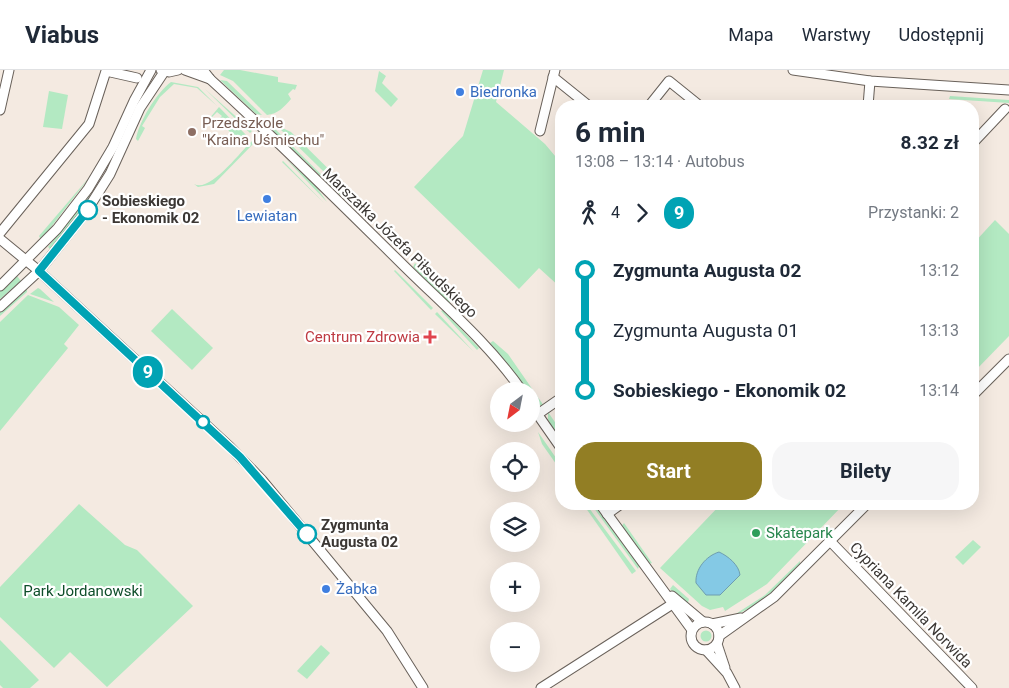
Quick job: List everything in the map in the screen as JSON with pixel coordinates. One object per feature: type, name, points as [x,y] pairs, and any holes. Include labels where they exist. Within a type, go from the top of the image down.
[{"type":"street","points":[[0,110],[9,70]]},
{"type":"street","points":[[0,286],[27,261],[66,218],[102,169],[151,70]]},
{"type":"street","points":[[0,307],[39,271],[86,212],[116,162],[140,108],[162,71],[178,70]]},
{"type":"street","name":"Marszałka Józefa Piłsudskiego","points":[[185,70],[210,79]]},
{"type":"street","name":"Marszałka Józefa Piłsudskiego","points":[[203,70],[210,79],[262,126],[456,316],[501,363],[515,382]]},
{"type":"street","points":[[793,70],[870,81],[1009,90]]},
{"type":"street","points":[[0,233],[89,124],[106,71],[138,74],[134,101]]},
{"type":"street","points":[[540,131],[554,74],[582,100]]},
{"type":"street","points":[[654,100],[670,81],[693,100]]},
{"type":"street","points":[[868,100],[870,81]]},
{"type":"street","points":[[979,137],[1006,109]]},
{"type":"street","points":[[0,239],[39,271],[230,447],[262,480],[386,631],[423,688]]},
{"type":"street","points":[[979,389],[1009,359]]},
{"type":"street","points":[[540,413],[555,402]]},
{"type":"street","points":[[540,417],[555,439]]},
{"type":"street","points":[[604,510],[692,630]]},
{"type":"street","points":[[607,514],[613,510]]},
{"type":"street","points":[[706,650],[744,618],[774,597],[861,510]]},
{"type":"street","name":"Cypriana Kamila Norwida","points":[[830,541],[972,688]]},
{"type":"street","points":[[664,590],[716,627],[727,673],[735,688]]},
{"type":"street","points":[[540,688],[674,603]]},
{"type":"street","points":[[727,673],[706,650],[694,644],[691,637],[692,630],[697,624],[744,618]]},
{"type":"green space","points":[[224,70],[240,70],[278,77],[278,82],[297,85],[295,90],[293,89],[288,94],[291,99],[286,105],[278,112],[267,115],[233,81],[220,75]]},
{"type":"green space","points":[[483,70],[504,70],[496,102],[545,144],[555,156],[555,283],[539,268],[519,289],[414,187],[463,136]]},
{"type":"green space","points":[[379,71],[386,76],[382,83],[398,99],[391,107],[375,91]]},
{"type":"green space","points":[[220,80],[227,81],[262,115],[256,114]]},
{"type":"green space","points":[[171,82],[198,87],[217,106],[197,88],[174,84],[160,97],[142,126],[145,128],[138,141],[136,139],[144,116],[154,100]]},
{"type":"green space","points":[[205,89],[252,131],[250,133]]},
{"type":"green space","points":[[49,91],[68,95],[62,129],[43,127]]},
{"type":"green space","points":[[950,96],[1009,100],[1009,103],[979,100],[949,99]]},
{"type":"green space","points":[[219,107],[247,136],[243,139],[237,139],[218,120],[222,116],[217,112],[204,125]]},
{"type":"green space","points":[[276,125],[291,132],[359,199],[363,210]]},
{"type":"green space","points":[[273,127],[346,199],[346,200],[273,131]]},
{"type":"green space","points":[[252,141],[254,143],[214,184],[198,187],[194,184],[208,183],[233,162]]},
{"type":"green space","points":[[285,158],[315,185],[327,202]]},
{"type":"green space","points":[[283,161],[325,204],[282,162]]},
{"type":"green space","points":[[92,174],[41,240],[39,236]]},
{"type":"green space","points":[[96,188],[52,251],[48,247]]},
{"type":"green space","points":[[995,220],[1009,234],[1009,336],[979,367],[979,237]]},
{"type":"green space","points":[[415,263],[453,300],[449,303],[413,267]]},
{"type":"green space","points":[[394,271],[433,308],[431,310]]},
{"type":"green space","points":[[17,276],[21,281],[0,299],[0,291]]},
{"type":"green space","points":[[27,288],[27,292],[0,316],[0,312]]},
{"type":"green space","points":[[38,288],[40,289],[54,302],[30,294]]},
{"type":"green space","points":[[28,295],[59,307],[79,325],[64,344],[68,348],[0,431],[0,322]]},
{"type":"green space","points":[[172,309],[213,348],[192,370],[151,331]]},
{"type":"green space","points":[[443,310],[479,348],[477,350],[441,311]]},
{"type":"green space","points":[[437,312],[474,352],[435,314]]},
{"type":"green space","points":[[493,341],[508,354],[527,382],[521,382],[490,343]]},
{"type":"green space","points":[[548,412],[555,422],[555,431],[548,420]]},
{"type":"green space","points":[[538,432],[555,456],[555,462],[542,444]]},
{"type":"green space","name":"Park Jordanowski","points":[[79,504],[125,545],[137,550],[193,606],[107,687],[70,652],[54,668],[0,617],[0,587]]},
{"type":"green space","points":[[587,510],[590,510],[636,571],[632,574]]},
{"type":"green space","points":[[595,510],[598,510],[639,566],[638,569]]},
{"type":"green space","points":[[715,510],[838,510],[767,584],[725,611],[723,607],[710,610],[702,606],[660,568]]},
{"type":"green space","points":[[624,523],[652,563],[649,564],[621,527]]},
{"type":"green space","points":[[973,540],[981,547],[963,565],[955,557]]},
{"type":"green space","points":[[800,561],[800,565],[770,594],[753,606],[734,615],[765,595]]},
{"type":"green space","points":[[673,585],[689,599],[687,606],[670,589]]},
{"type":"green space","points":[[706,630],[712,636],[706,642],[700,636]]},
{"type":"green space","points":[[0,640],[39,680],[30,688],[3,688],[0,685]]},
{"type":"green space","points":[[321,645],[330,653],[307,679],[297,671]]},
{"type":"water","points":[[719,552],[732,561],[738,568],[740,575],[720,595],[706,595],[696,583],[697,573],[706,560]]},
{"type":"bus line","name":"9","points":[[88,210],[71,234],[39,271],[240,457],[307,534]]},
{"type":"place","name":"Biedronka","points":[[460,92]]},
{"type":"place","name":"Przedszkole \"Kraina Uśmiechu\"","points":[[192,132]]},
{"type":"place","name":"Lewiatan","points":[[267,199]]},
{"type":"place","name":"Sobieskiego - Ekonomik 02","points":[[88,210]]},
{"type":"place","name":"Centrum Zdrowia","points":[[430,337]]},
{"type":"place","name":"Skatepark","points":[[756,533]]},
{"type":"place","name":"Zygmunta Augusta 02","points":[[307,534]]},
{"type":"place","name":"Żabka","points":[[326,589]]}]
